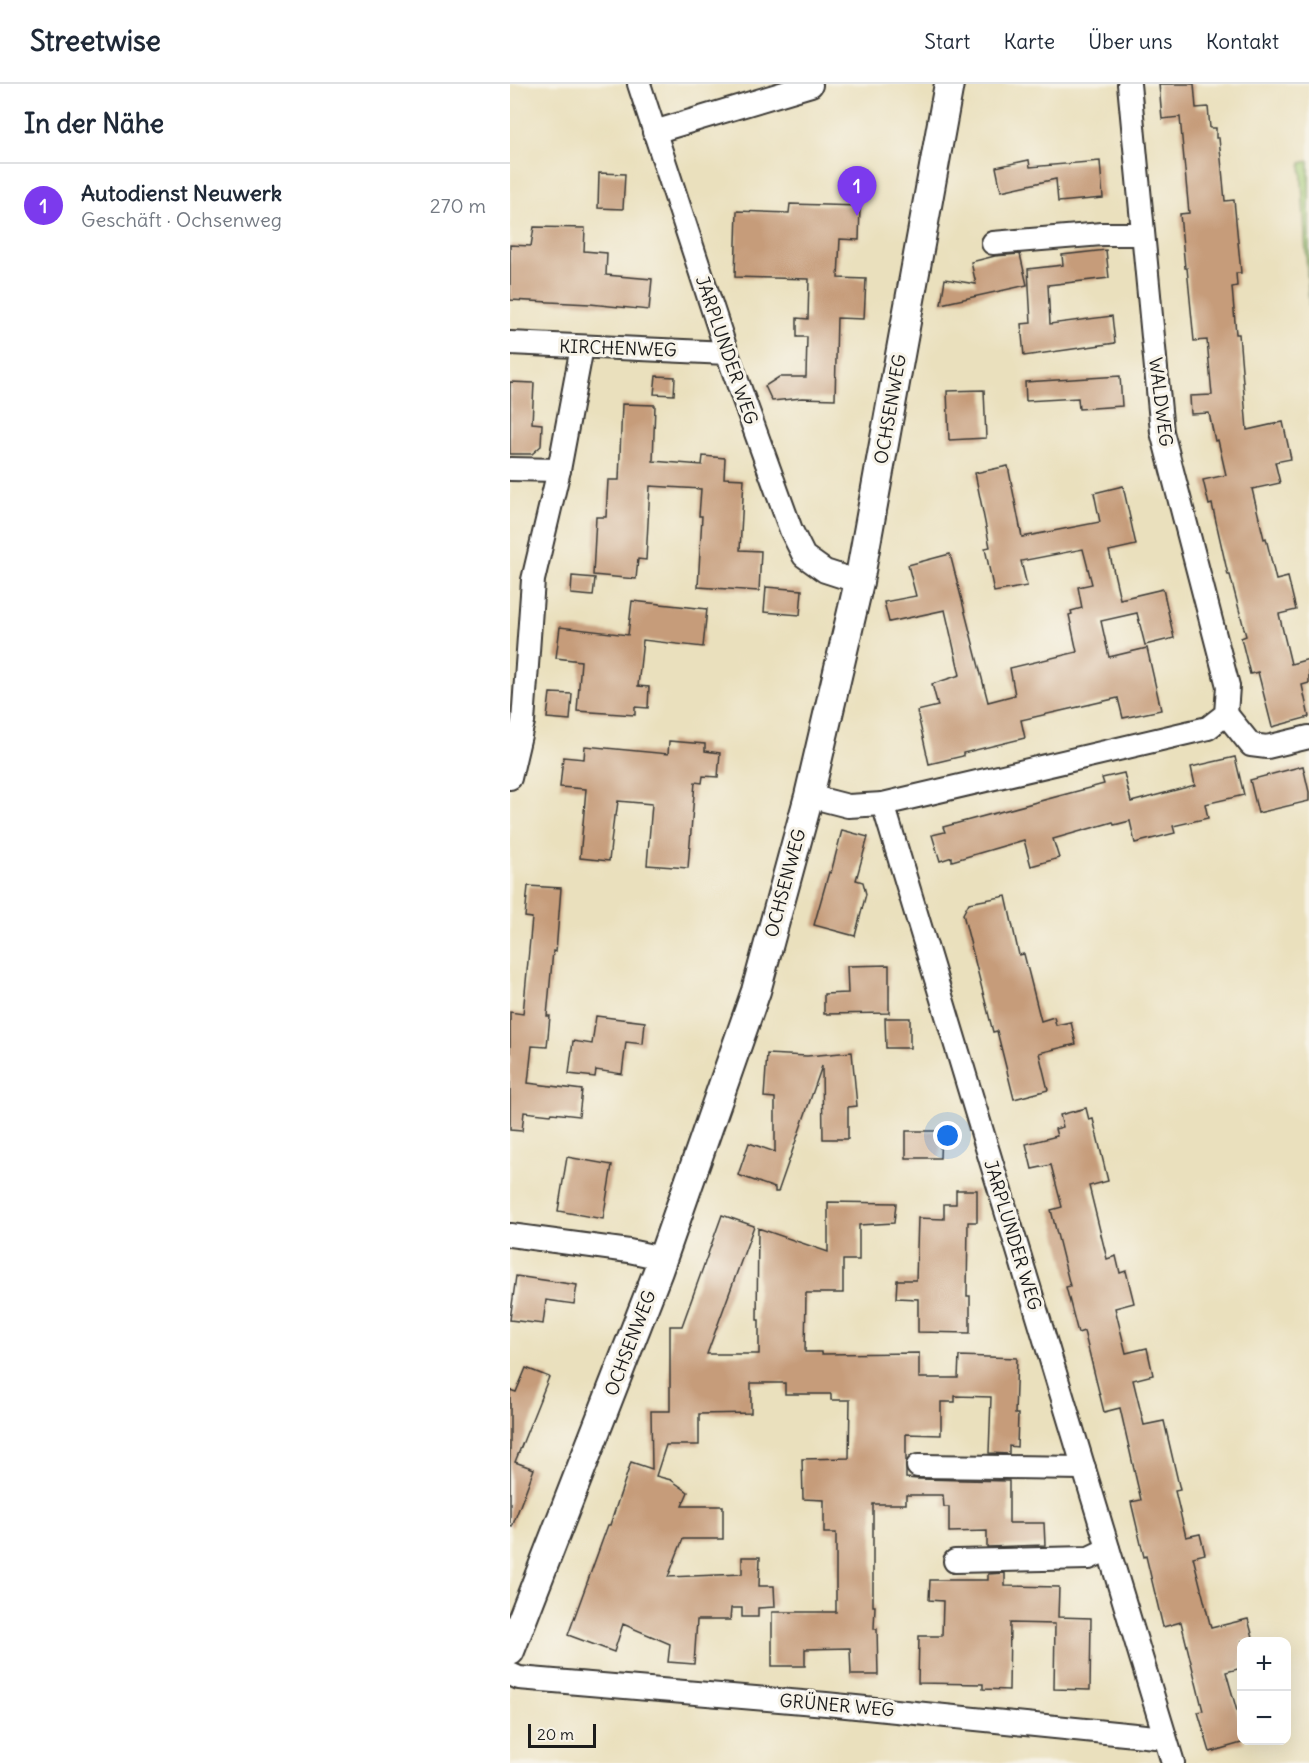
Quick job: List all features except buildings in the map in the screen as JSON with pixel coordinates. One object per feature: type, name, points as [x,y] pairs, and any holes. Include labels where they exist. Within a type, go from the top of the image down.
[{"type":"main road","name":"OCHSENWEG","points":[[512,1642],[662,1258],[756,992],[809,796],[859,582],[950,84]]},
{"type":"street","name":"JARPLUNDER WEG","points":[[639,84],[727,353],[791,530],[804,556],[825,571],[859,582]]},
{"type":"street","name":"WALDWEG","points":[[1129,84],[1162,432],[1228,686],[1226,714]]},
{"type":"street","points":[[652,126],[810,85]]},
{"type":"street","points":[[652,126],[726,96]]},
{"type":"street","points":[[993,243],[1102,234],[1143,234]]},
{"type":"street","name":"KIRCHENWEG","points":[[510,343],[727,353]]},
{"type":"street","points":[[510,778],[524,722],[533,580],[559,470],[582,347]]},
{"type":"street","points":[[510,469],[559,470]]},
{"type":"street","points":[[809,796],[848,806],[883,804],[1208,728],[1226,714],[1251,745],[1267,747],[1309,737]]},
{"type":"street","name":"JARPLUNDER WEG","points":[[883,804],[1173,1763]]},
{"type":"street","points":[[510,1235],[629,1251],[662,1258]]},
{"type":"street","points":[[918,1466],[1084,1468]]},
{"type":"street","points":[[955,1561],[1089,1558],[1108,1549]]},
{"type":"street","name":"GRÜNER WEG","points":[[510,1674],[519,1678],[826,1704],[1165,1738]]},
{"type":"green space","points":[[1309,161],[1309,307],[1301,163]]},
{"type":"place","name":"Autodienst Neuwerk","points":[[857,216]]}]
